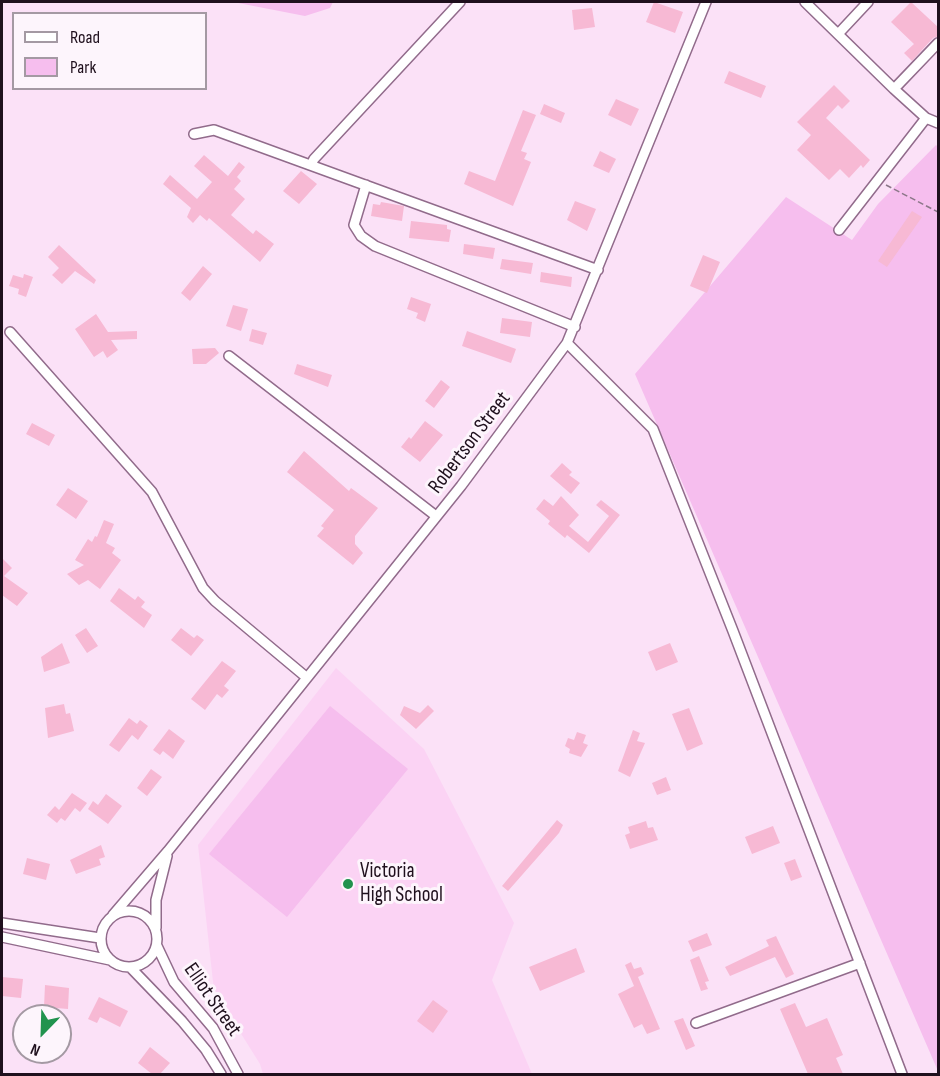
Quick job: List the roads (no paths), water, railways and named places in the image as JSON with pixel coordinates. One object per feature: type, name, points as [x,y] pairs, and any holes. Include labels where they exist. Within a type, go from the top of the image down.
[{"type":"street","points":[[311,165],[314,159],[460,2]]},
{"type":"street","name":"Robertson Street","points":[[113,915],[168,851],[436,516],[567,343],[706,2]]},
{"type":"street","points":[[805,2],[926,118],[939,123]]},
{"type":"street","points":[[839,33],[868,2]]},
{"type":"street","points":[[894,89],[939,43]]},
{"type":"street","points":[[839,230],[926,118]]},
{"type":"street","points":[[194,134],[214,130],[598,270]]},
{"type":"street","points":[[366,185],[354,225],[361,236],[375,246],[575,327]]},
{"type":"street","points":[[10,332],[152,492],[203,588],[214,601],[306,677]]},
{"type":"street","points":[[567,343],[653,429],[902,1074]]},
{"type":"street","points":[[229,356],[436,516]]},
{"type":"street","name":"Robertson Street","points":[[156,928],[160,878],[168,851]]},
{"type":"street","points":[[2,938],[110,960],[130,967],[141,965],[151,958],[157,945],[156,928],[148,917],[133,910],[113,915],[105,922],[100,938],[105,954],[110,960]]},
{"type":"street","points":[[2,922],[100,938]]},
{"type":"street","name":"Elliot Street","points":[[157,945],[174,982],[213,1028],[238,1074]]},
{"type":"street","points":[[696,1023],[860,963]]},
{"type":"street","name":"Elliot Street","points":[[130,967],[194,1036],[220,1074]]},
{"type":"place","name":"Victoria High School","points":[[348,884]]}]
